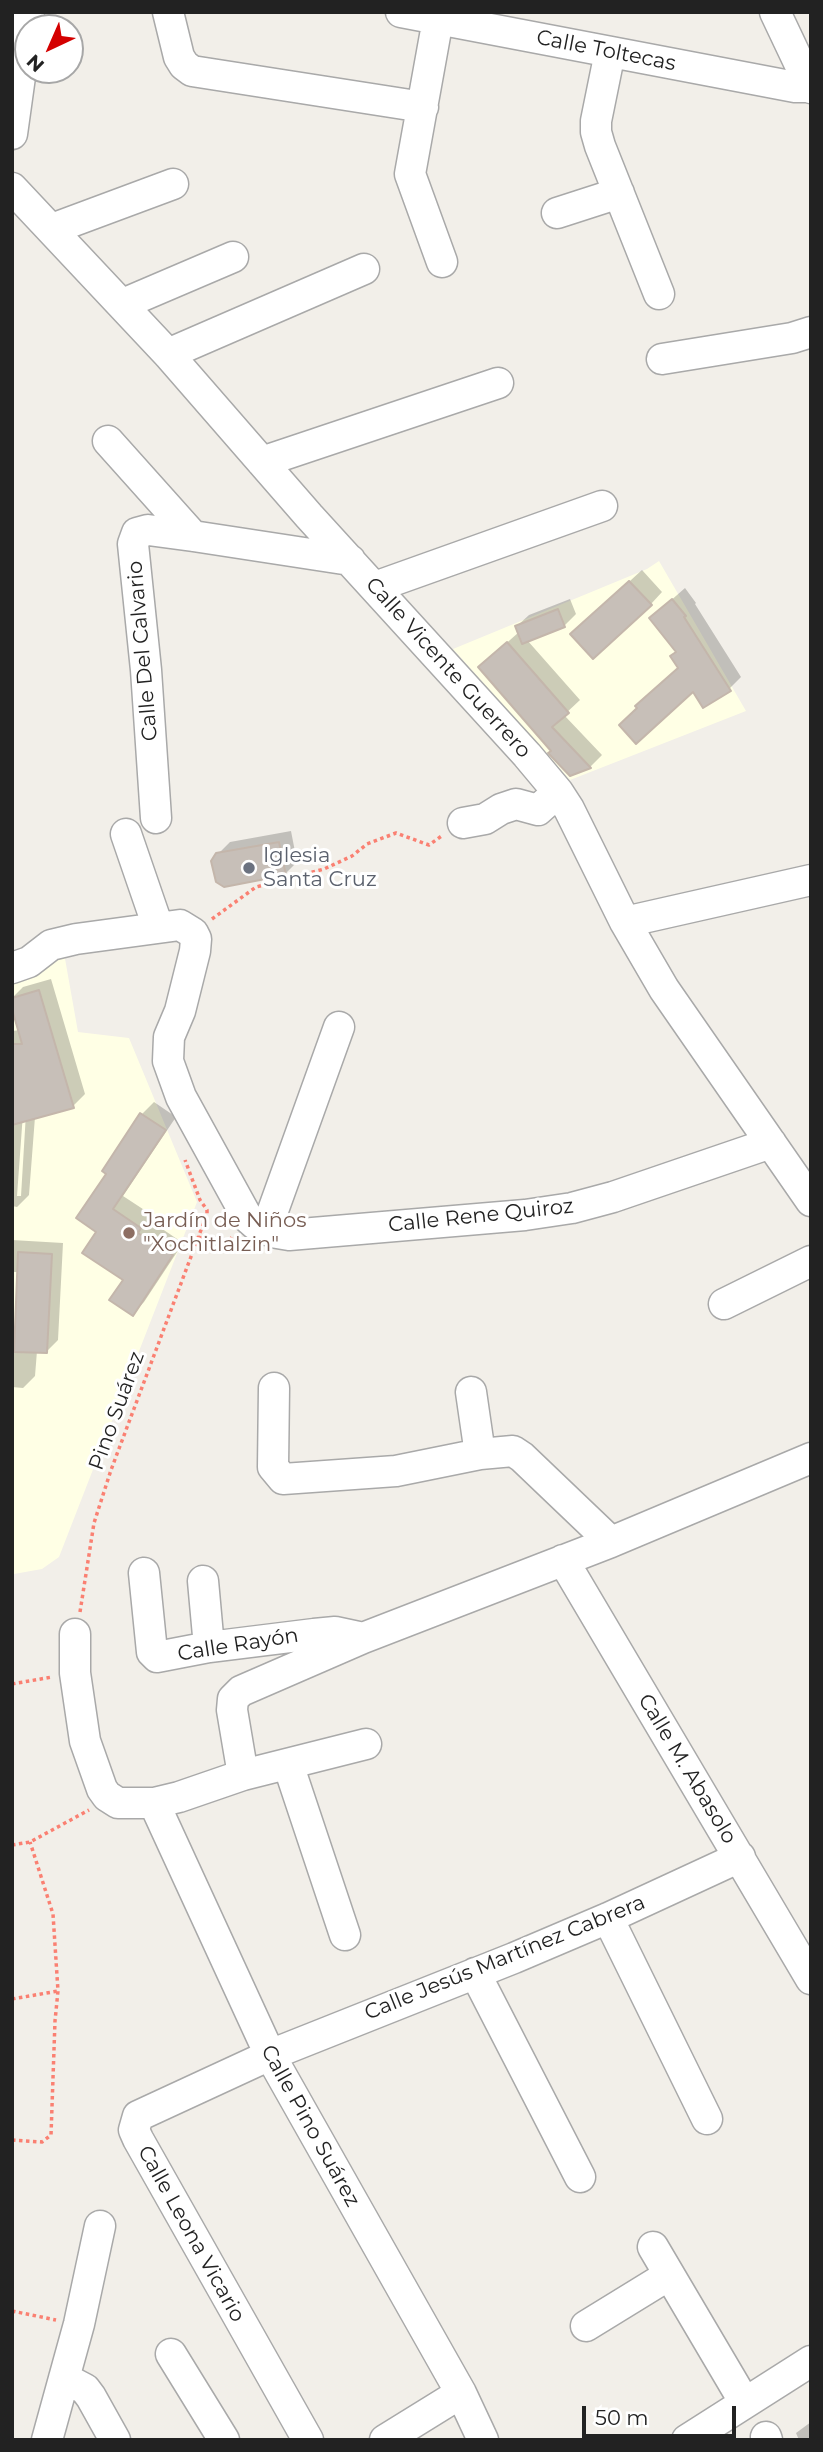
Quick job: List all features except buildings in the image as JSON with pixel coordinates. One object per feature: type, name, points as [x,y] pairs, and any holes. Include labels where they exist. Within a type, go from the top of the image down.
[{"type":"street","points":[[12,134],[29,12]]},
{"type":"street","points":[[168,12],[178,57],[192,71],[423,107]]},
{"type":"street","name":"Calle Toltecas","points":[[401,12],[811,88]]},
{"type":"street","points":[[775,12],[811,88]]},
{"type":"street","points":[[438,19],[410,174],[442,262]]},
{"type":"street","points":[[610,52],[596,132],[659,294]]},
{"type":"street","points":[[52,229],[173,184]]},
{"type":"street","name":"Calle Vicente Guerrero","points":[[12,188],[168,354],[558,792],[625,922],[664,989],[811,1201]]},
{"type":"street","points":[[557,213],[619,193]]},
{"type":"street","points":[[122,304],[233,257]]},
{"type":"street","points":[[168,354],[364,269]]},
{"type":"street","points":[[662,359],[792,338],[811,332]]},
{"type":"street","points":[[262,462],[498,383]]},
{"type":"street","points":[[108,441],[193,536]]},
{"type":"street","points":[[375,587],[602,506]]},
{"type":"street","name":"Calle Del Calvario","points":[[156,818],[146,670],[133,544],[137,533],[142,531],[193,536],[350,561]]},
{"type":"street","points":[[463,823],[485,819],[500,809],[516,804],[538,810],[558,792]]},
{"type":"street","points":[[126,834],[158,927]]},
{"type":"street","points":[[625,922],[811,880]]},
{"type":"street","points":[[12,968],[29,962],[51,945],[180,925],[193,933],[196,939],[195,951],[180,1011],[169,1037],[168,1061],[181,1097],[239,1204],[247,1217],[266,1230],[339,1027]]},
{"type":"street","name":"Calle Rene Quiroz","points":[[266,1230],[289,1235],[525,1215],[572,1208],[613,1197],[771,1143]]},
{"type":"street","points":[[724,1304],[811,1261]]},
{"type":"street","points":[[274,1388],[273,1467],[283,1479],[396,1471],[480,1454],[513,1451],[611,1542]]},
{"type":"street","points":[[471,1392],[480,1454]]},
{"type":"street","name":"Calle Rayón","points":[[243,1775],[232,1710],[235,1696],[241,1691],[363,1638],[611,1542],[811,1458]]},
{"type":"street","name":"Calle M. Abasolo","points":[[563,1560],[811,1979]]},
{"type":"street","name":"Calle Rayón","points":[[144,1573],[152,1651],[160,1658],[209,1647],[335,1632],[363,1638]]},
{"type":"street","points":[[203,1581],[209,1647]]},
{"type":"street","points":[[75,1634],[75,1673],[85,1741],[102,1789],[118,1803],[155,1803],[243,1775],[366,1744]]},
{"type":"street","points":[[288,1764],[345,1935]]},
{"type":"street","name":"Calle Pino Suárez","points":[[155,1803],[270,2055],[461,2393],[483,2440]]},
{"type":"street","name":"Calle Jesús Martínez Cabrera","points":[[270,2055],[608,1918],[740,1857]]},
{"type":"street","points":[[608,1918],[707,2119]]},
{"type":"street","points":[[475,1973],[580,2177]]},
{"type":"street","name":"Calle Leona Vicario","points":[[270,2055],[144,2111],[135,2122],[134,2130],[308,2440]]},
{"type":"street","points":[[47,2440],[79,2325],[100,2226]]},
{"type":"street","points":[[653,2246],[745,2403]]},
{"type":"street","points":[[586,2326],[669,2275]]},
{"type":"street","points":[[172,2354],[224,2440]]},
{"type":"street","points":[[687,2440],[811,2361]]},
{"type":"street","points":[[64,2378],[85,2389],[92,2397],[115,2440]]},
{"type":"street","points":[[384,2440],[461,2393]]},
{"type":"path","points":[[193,933],[256,887],[324,869],[352,856],[367,844],[396,833],[429,845],[463,823]]},
{"type":"path","name":"Pino Suárez","points":[[75,1634],[94,1523],[111,1470],[207,1214],[204,1205]]},
{"type":"path","points":[[12,1684],[75,1673]]},
{"type":"path","points":[[12,1845],[30,1842],[81,1816],[107,1796]]},
{"type":"path","points":[[12,2140],[43,2142],[51,2136],[58,1992],[52,1914],[30,1842]]},
{"type":"path","points":[[12,1999],[58,1992]]},
{"type":"path","points":[[12,2311],[79,2325]]},
{"type":"shaded area","points":[[659,561],[746,711],[570,780],[453,649],[647,569]]},
{"type":"shaded area","points":[[64,953],[78,1032],[129,1038],[197,1202],[59,1557],[42,1569],[12,1574],[12,973]]},
{"type":"place","name":"Iglesia Santa Cruz","points":[[249,868]]},
{"type":"place","name":"Jardín de Niños \"Xochitlalzin\"","points":[[129,1233]]}]
